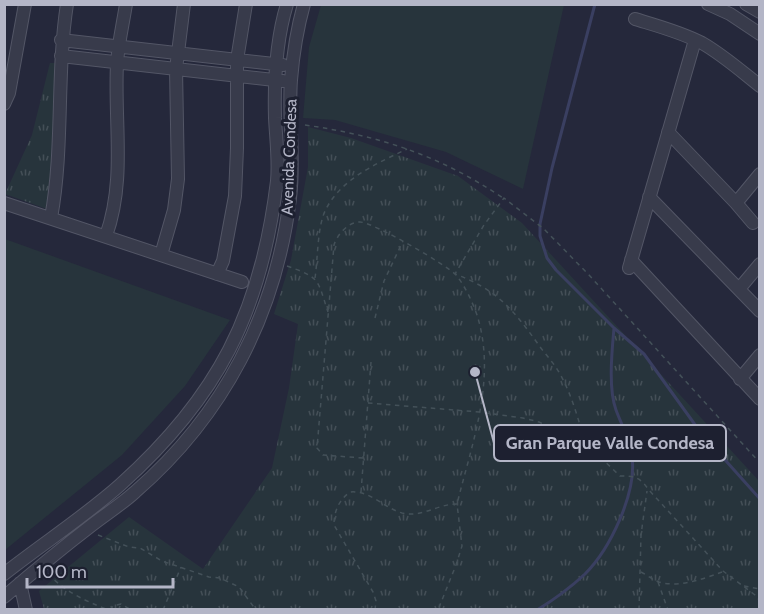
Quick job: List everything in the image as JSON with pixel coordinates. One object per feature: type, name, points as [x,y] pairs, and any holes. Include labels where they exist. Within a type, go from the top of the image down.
[{"type":"street","points":[[4,105],[9,93],[26,4]]},
{"type":"street","points":[[51,218],[58,166],[61,40],[67,4]]},
{"type":"street","points":[[106,236],[117,192],[119,161],[117,62],[126,4]]},
{"type":"street","points":[[161,255],[174,210],[178,179],[176,69],[184,4]]},
{"type":"street","points":[[217,274],[223,261],[235,196],[237,60],[246,4]]},
{"type":"street","name":"Avenida Condesa","points":[[4,574],[118,486],[163,443],[188,416],[233,343],[254,294],[268,238],[277,178],[276,80],[287,4]]},
{"type":"street","name":"Avenida Condesa","points":[[4,597],[135,492],[171,458],[202,424],[250,341],[270,296],[282,249],[289,207],[292,140],[291,81],[304,4]]},
{"type":"street","points":[[708,4],[730,14],[759,34]]},
{"type":"street","points":[[747,4],[759,12]]},
{"type":"street","points":[[635,19],[695,40],[723,56],[759,86]]},
{"type":"street","points":[[61,40],[293,66]]},
{"type":"street","points":[[695,40],[630,264],[759,399]]},
{"type":"street","points":[[61,56],[291,81]]},
{"type":"street","points":[[668,132],[753,223]]},
{"type":"street","points":[[736,203],[759,174]]},
{"type":"street","points":[[649,197],[759,311]]},
{"type":"street","points":[[4,203],[242,282]]},
{"type":"street","points":[[739,289],[759,264]]},
{"type":"street","points":[[740,379],[759,355]]},
{"type":"street","points":[[20,583],[27,609]]},
{"type":"path","points":[[305,124],[348,131],[408,148],[465,174],[504,198],[544,230],[590,276],[759,463]]},
{"type":"path","points":[[328,312],[315,278],[326,209],[351,180],[369,167],[408,148]]},
{"type":"path","points":[[455,274],[484,225],[504,198]]},
{"type":"path","points":[[363,458],[323,455],[317,448],[334,245],[339,234],[348,226],[359,222],[385,230],[455,274],[472,280],[515,311],[560,373],[587,448]]},
{"type":"path","points":[[375,318],[384,281],[403,241]]},
{"type":"path","points":[[287,266],[309,273],[315,278]]},
{"type":"path","points":[[438,609],[462,546],[457,504],[471,453],[484,386],[485,359],[481,335],[471,302],[455,274]]},
{"type":"path","points":[[361,493],[371,362]]},
{"type":"path","points":[[368,403],[479,412],[539,422],[587,448],[620,476],[635,476],[641,480],[723,572],[759,601]]},
{"type":"path","points":[[639,609],[641,535],[648,489]]},
{"type":"path","points":[[375,609],[373,592],[334,525],[334,517],[340,502],[350,492],[361,493],[391,509],[410,514],[457,504]]},
{"type":"path","points":[[97,535],[129,547],[141,548],[162,561],[220,578],[239,587],[256,609]]},
{"type":"path","points":[[163,609],[181,567]]},
{"type":"path","points":[[641,571],[658,582],[684,583],[702,580],[723,572]]},
{"type":"path","points":[[47,573],[62,588],[76,597],[109,609],[121,604],[131,609]]},
{"type":"path","points":[[658,582],[668,609]]},
{"type":"path","points":[[743,586],[759,589]]},
{"type":"green space","points":[[321,5],[564,5],[523,189],[446,152],[335,120],[303,118],[309,47]]},
{"type":"green space","points":[[50,63],[57,63],[53,154],[47,209],[5,194],[32,135]]},
{"type":"green space","points":[[308,127],[351,138],[458,176],[522,223],[759,481],[759,609],[44,609],[39,591],[129,517],[203,569],[272,468],[289,388],[298,324],[274,314],[291,260],[308,167]]},
{"type":"green space","points":[[5,239],[230,320],[185,386],[122,455],[5,550]]},
{"type":"waterway","points":[[537,610],[585,574],[604,550],[620,520],[630,487],[632,471],[630,445],[616,410],[612,391],[614,328],[556,270],[547,258],[540,236],[540,224],[552,168],[595,4]]},
{"type":"waterway","points":[[614,328],[644,354],[701,433],[760,499]]},
{"type":"place","name":"Gran Parque Valle Condesa","points":[[475,372]]}]
